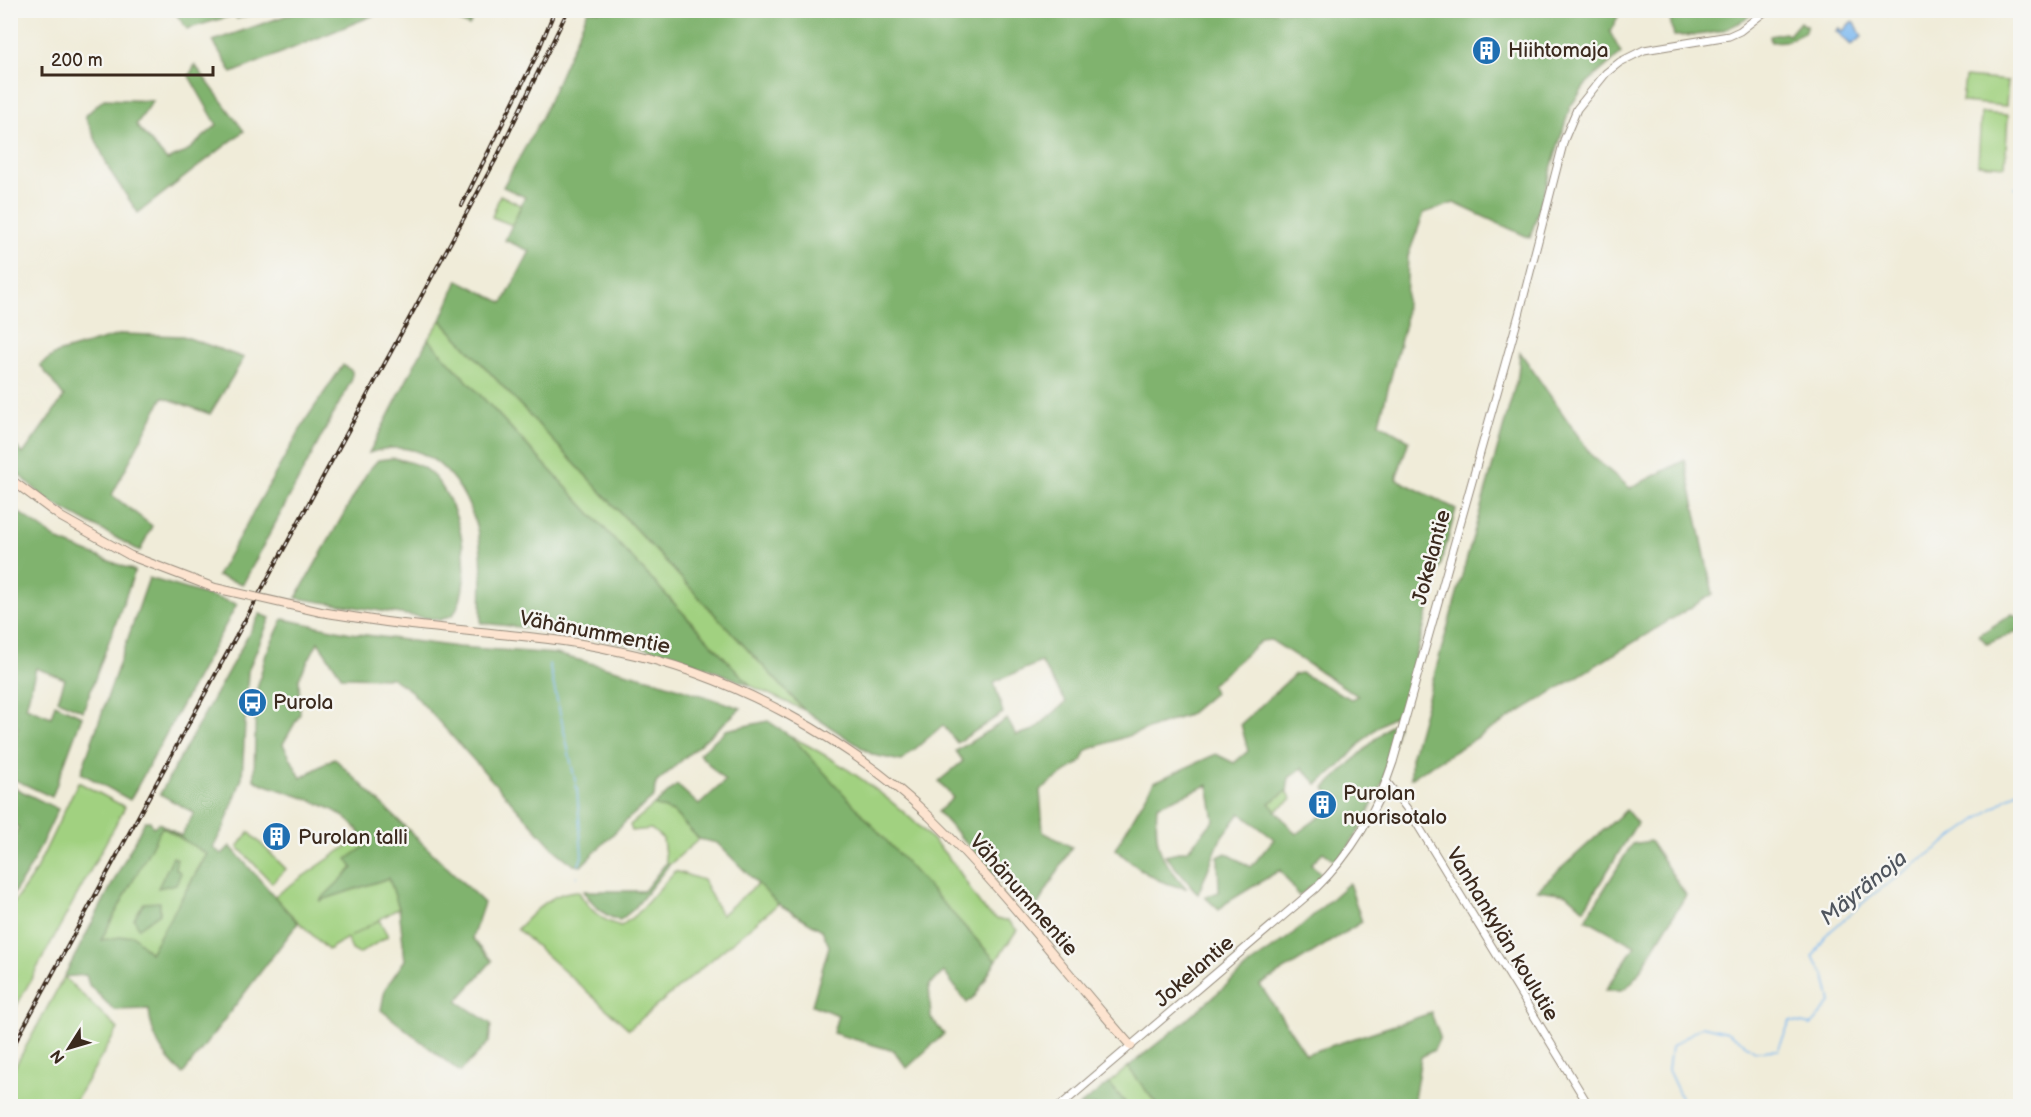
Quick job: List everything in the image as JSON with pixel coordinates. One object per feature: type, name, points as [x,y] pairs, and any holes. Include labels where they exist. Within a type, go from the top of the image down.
[{"type":"main road","name":"Vähänummentie","points":[[10,479],[60,517],[131,556],[214,588],[321,612],[404,624],[561,640],[670,664],[723,682],[788,715],[872,770],[930,817],[1012,906],[1131,1046]]},
{"type":"street","name":"Jokelantie","points":[[1059,1107],[1316,888],[1341,863],[1369,820],[1386,781],[1520,311],[1564,140],[1577,109],[1606,73],[1644,50],[1729,36],[1740,31],[1767,10]]},
{"type":"street","name":"Vanhankylän koulutie","points":[[1386,781],[1411,814],[1589,1107]]},
{"type":"green space","points":[[302,10],[384,11],[232,73],[213,41]]},
{"type":"green space","points":[[478,10],[469,26],[440,11]]},
{"type":"green space","points":[[1668,10],[1756,11],[1746,19],[1718,32],[1674,36]]},
{"type":"green space","points":[[174,11],[264,11],[237,19],[234,15],[187,29]]},
{"type":"green space","points":[[588,11],[1621,11],[1610,32],[1621,53],[1587,83],[1570,107],[1530,238],[1454,203],[1424,213],[1408,256],[1405,324],[1379,423],[1409,440],[1396,479],[1456,509],[1400,714],[1376,729],[1338,767],[1317,784],[1302,768],[1289,778],[1287,791],[1269,803],[1296,834],[1337,804],[1325,788],[1390,725],[1398,725],[1385,778],[1361,828],[1338,863],[1323,852],[1311,864],[1323,876],[1299,896],[1280,870],[1226,903],[1219,910],[1205,897],[1219,892],[1218,857],[1226,853],[1251,867],[1274,839],[1240,813],[1220,840],[1198,894],[1165,855],[1188,850],[1214,820],[1208,785],[1157,806],[1156,832],[1160,851],[1186,888],[1156,879],[1139,869],[1115,849],[1154,782],[1216,754],[1234,763],[1248,751],[1241,724],[1295,674],[1301,673],[1351,699],[1358,696],[1271,640],[1261,641],[1211,685],[1214,693],[1188,715],[1087,750],[1082,761],[1040,790],[1043,832],[1072,847],[1037,906],[1022,905],[938,812],[953,798],[939,781],[963,761],[956,751],[1007,719],[1016,735],[1034,730],[1066,702],[1041,662],[994,682],[1003,713],[957,743],[943,725],[901,761],[873,755],[804,710],[441,320],[458,280],[503,303],[530,251],[505,240],[525,197],[503,187],[541,119]]},
{"type":"green space","points":[[1800,22],[1807,26],[1804,33],[1787,41],[1771,42],[1770,36],[1784,33],[1789,35]]},
{"type":"green space","points":[[195,65],[244,131],[138,213],[110,171],[85,116],[104,99],[153,101],[136,125],[167,160],[186,152],[217,125],[189,76]]},
{"type":"green space","points":[[1965,77],[2008,81],[2006,106],[1962,102]]},
{"type":"green space","points":[[1981,113],[2008,115],[2005,166],[1978,164]]},
{"type":"green space","points":[[500,195],[521,205],[512,225],[492,217]]},
{"type":"green space","points":[[441,320],[804,710],[751,686],[428,339]]},
{"type":"green space","points":[[122,334],[183,336],[244,358],[210,414],[163,397],[112,495],[152,526],[140,551],[47,500],[11,467],[11,441],[23,454],[64,397],[40,365],[57,353]]},
{"type":"green space","points":[[428,339],[751,686],[694,663],[636,646],[558,632],[481,623],[481,553],[471,510],[461,490],[448,472],[432,459],[413,450],[392,448],[369,453]]},
{"type":"green space","points":[[1520,352],[1592,456],[1630,488],[1685,460],[1713,594],[1411,778],[1411,758],[1518,375]]},
{"type":"green space","points":[[343,365],[352,371],[352,379],[243,584],[217,576],[307,418]]},
{"type":"green space","points":[[394,458],[417,465],[429,472],[440,484],[450,501],[462,540],[464,561],[464,581],[460,600],[453,615],[440,620],[296,598],[368,471],[378,460]]},
{"type":"green space","points":[[11,507],[61,542],[135,571],[83,711],[58,700],[65,679],[36,668],[26,707],[51,717],[55,704],[82,716],[52,797],[11,778],[11,751],[18,727],[10,725]]},
{"type":"green space","points":[[149,578],[237,604],[130,800],[81,773]]},
{"type":"green space","points":[[260,614],[270,618],[248,671],[242,778],[224,827],[213,848],[222,854],[230,846],[298,923],[183,1074],[169,1060],[159,1045],[152,1028],[149,1009],[114,1010],[89,985],[86,975],[64,977],[145,821],[150,821],[153,827],[159,823],[181,836],[194,813],[160,794]],"holes":[[[162,827],[207,854],[150,953],[133,935],[101,940]]]},
{"type":"green space","points":[[2012,614],[2020,618],[2020,630],[1987,644],[1979,635]]},
{"type":"green space","points":[[283,619],[351,633],[458,647],[556,654],[651,679],[741,708],[656,783],[654,797],[628,819],[581,866],[574,865],[556,851],[411,691],[392,678],[342,677],[318,642],[299,678],[300,714],[283,744],[301,778],[334,758],[484,903],[472,938],[492,961],[457,1001],[491,1024],[489,1042],[460,1072],[381,1010],[385,989],[405,960],[399,908],[389,878],[319,901],[353,868],[347,859],[367,845],[358,830],[333,810],[254,780],[256,693],[266,654]]},
{"type":"green space","points":[[768,721],[792,737],[996,961],[976,995],[967,1003],[944,972],[929,985],[931,1018],[944,1034],[907,1068],[894,1051],[833,1033],[838,1015],[812,1005],[829,946],[822,930],[778,904],[717,843],[699,839],[673,812],[654,805],[677,785],[699,805],[725,781],[699,754],[726,730]]},
{"type":"green space","points":[[790,736],[858,777],[901,810],[940,847],[984,909],[999,919],[1008,921],[1017,930],[996,961]]},
{"type":"green space","points":[[78,782],[125,807],[11,1016],[11,907],[35,872]]},
{"type":"green space","points":[[11,786],[58,809],[30,868],[11,898],[11,844],[18,827],[11,822]]},
{"type":"green space","points":[[1287,791],[1292,799],[1275,811],[1269,803]]},
{"type":"green space","points":[[654,805],[673,812],[699,839],[669,865],[666,863],[663,839],[651,829],[632,831],[630,825]]},
{"type":"green space","points":[[1626,810],[1637,823],[1584,909],[1567,894],[1537,890]]},
{"type":"green space","points":[[162,826],[207,853],[150,953],[101,940]]},
{"type":"green space","points":[[249,832],[286,869],[272,883],[238,847]]},
{"type":"green space","points":[[362,836],[367,845],[353,868],[321,900],[389,878],[399,908],[350,937],[379,920],[388,936],[359,954],[352,950],[347,938],[328,950],[273,897]]},
{"type":"green space","points":[[1650,841],[1686,895],[1633,982],[1622,990],[1606,990],[1635,946],[1586,919],[1632,844]]},
{"type":"green space","points":[[173,857],[177,859],[175,868],[181,873],[176,884],[158,888]]},
{"type":"green space","points":[[666,863],[669,865],[634,909],[620,920],[599,910],[584,891],[644,891]]},
{"type":"green space","points":[[675,871],[703,880],[721,915],[759,883],[778,904],[629,1029],[517,929],[552,899],[578,891],[596,913],[607,921],[621,926],[638,913]]},
{"type":"green space","points":[[1349,883],[1362,922],[1260,985],[1306,1054],[1431,1013],[1440,1037],[1434,1050],[1421,1057],[1413,1106],[1158,1106],[1128,1067],[1252,963],[1289,937]]},
{"type":"green space","points":[[160,902],[160,913],[139,928],[134,919],[144,903]]},
{"type":"green space","points":[[64,977],[118,1029],[72,1106],[11,1106],[11,1074]]},
{"type":"green space","points":[[1128,1067],[1158,1106],[1128,1106],[1109,1083]]},
{"type":"green space","points":[[1109,1083],[1128,1106],[1079,1106]]},
{"type":"water","points":[[1851,22],[1855,22],[1862,37],[1851,45],[1836,31],[1839,28],[1842,32]]},
{"type":"waterway","points":[[2014,187],[2020,189]]},
{"type":"waterway","points":[[549,664],[577,789],[582,856],[579,865]]},
{"type":"waterway","name":"Mäyränoja","points":[[1685,1106],[1668,1070],[1671,1047],[1702,1026],[1727,1032],[1755,1051],[1778,1050],[1790,1021],[1811,1025],[1831,1002],[1825,976],[1813,957],[1826,935],[1872,895],[2020,789]]},
{"type":"railway","points":[[462,205],[537,54],[555,10]]},
{"type":"railway","points":[[10,1052],[496,159],[568,10]]},
{"type":"place","name":"Hiihtomaja","points":[[1487,50]]},
{"type":"place","name":"Purola","points":[[252,702]]},
{"type":"place","name":"Purolan nuorisotalo","points":[[1322,805]]},
{"type":"place","name":"Purolan talli","points":[[277,837]]}]
